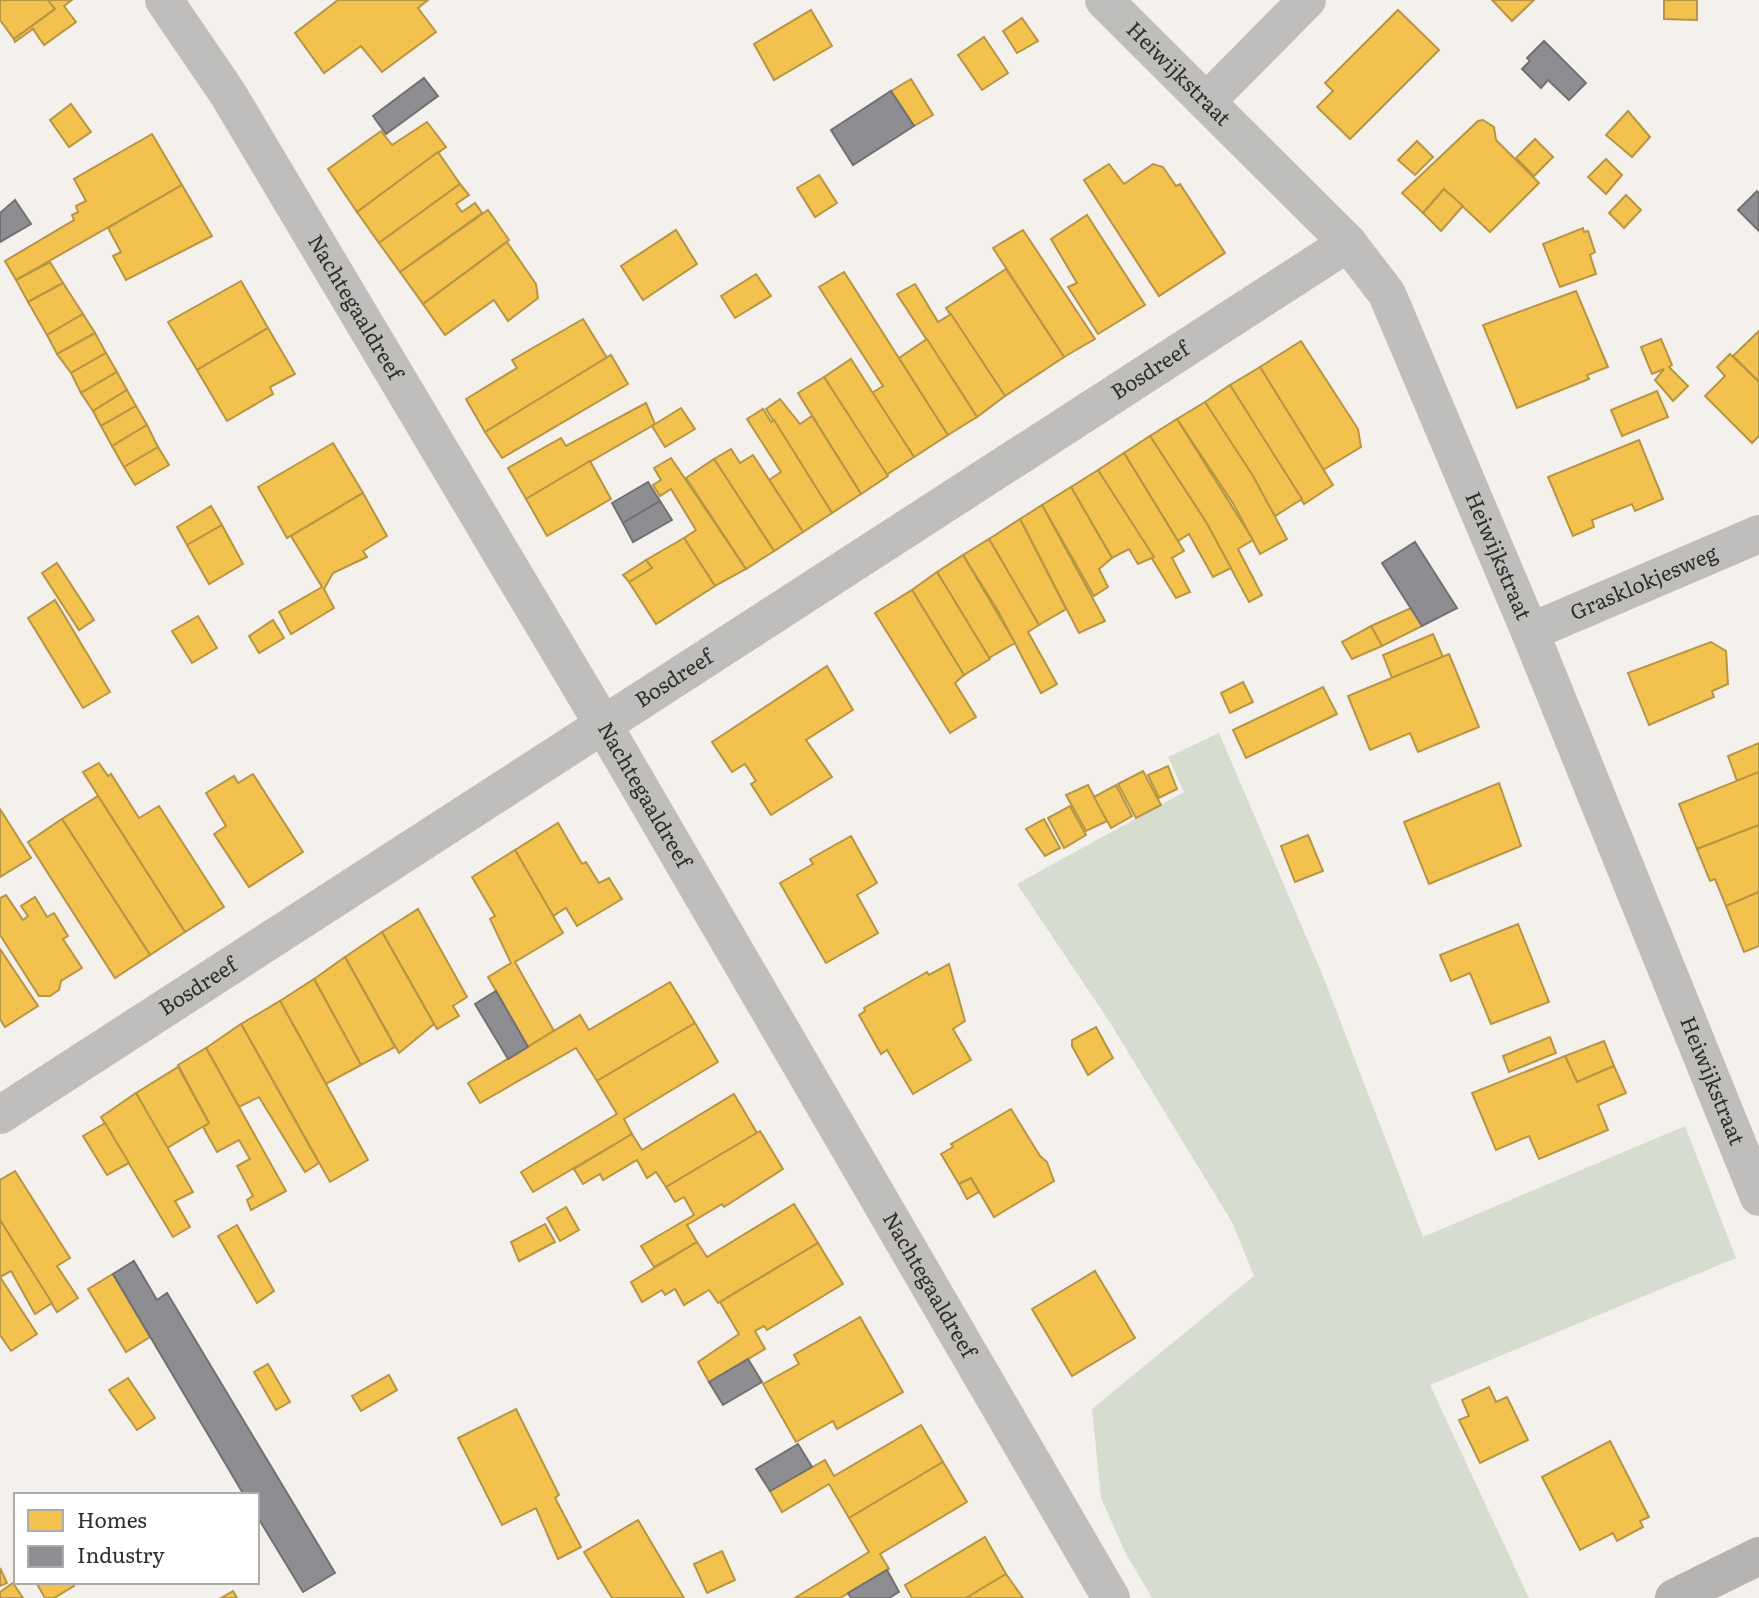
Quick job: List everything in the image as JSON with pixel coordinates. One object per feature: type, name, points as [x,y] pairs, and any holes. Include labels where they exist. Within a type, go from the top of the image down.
[{"type":"street","name":"Nachtegaaldreef","points":[[164,0],[234,104],[604,726],[1111,1598]]},
{"type":"street","name":"Heiwijkstraat","points":[[1104,0],[1348,243],[1387,293],[1530,632],[1759,1197]]},
{"type":"street","points":[[1206,102],[1307,0]]},
{"type":"street","name":"Bosdreef","points":[[0,1115],[1348,243]]},
{"type":"street","name":"Grasklokjesweg","points":[[1530,632],[1759,534]]},
{"type":"street","points":[[1674,1598],[1759,1556]]},
{"type":"shaded area","points":[[1219,733],[1323,976],[1423,1237],[1685,1126],[1736,1258],[1430,1385],[1529,1598],[1152,1598],[1126,1554],[1101,1498],[1092,1409],[1254,1276],[1232,1222],[1109,1021],[1017,884],[1184,792],[1168,757]]},
{"type":"building: Homes","points":[[0,0],[48,0],[55,9],[14,39],[0,20]]},
{"type":"building: Homes","points":[[48,0],[72,0],[64,6],[76,22],[44,45],[33,29],[15,42],[14,39],[55,9]]},
{"type":"building: Homes","points":[[338,0],[428,0],[418,8],[436,32],[382,72],[361,46],[324,73],[295,33]]},
{"type":"building: Homes","points":[[1492,0],[1534,0],[1512,21]]},
{"type":"building: Homes","points":[[1664,0],[1697,0],[1697,20],[1664,19]]},
{"type":"building: Homes","points":[[811,10],[832,46],[774,80],[754,44]]},
{"type":"building: Homes","points":[[1398,10],[1439,50],[1350,139],[1317,107],[1333,91],[1325,83]]},
{"type":"building: Homes","points":[[1022,18],[1038,41],[1017,53],[1003,31]]},
{"type":"building: Homes","points":[[984,37],[1008,73],[982,90],[958,55]]},
{"type":"building: Homes","points":[[911,79],[933,115],[914,126],[891,91]]},
{"type":"building: Homes","points":[[71,104],[91,132],[69,147],[50,120]]},
{"type":"building: Homes","points":[[1628,111],[1650,137],[1632,157],[1606,135]]},
{"type":"building: Homes","points":[[1483,120],[1494,127],[1496,140],[1539,183],[1490,232],[1444,189],[1423,213],[1402,193],[1478,121]]},
{"type":"building: Homes","points":[[427,122],[446,147],[357,212],[328,169],[381,131],[392,145]]},
{"type":"building: Homes","points":[[152,134],[182,185],[16,280],[5,261],[74,220],[72,215],[78,212],[76,206],[86,201],[74,179]]},
{"type":"building: Homes","points":[[1535,139],[1553,157],[1534,176],[1516,158]]},
{"type":"building: Homes","points":[[1417,141],[1433,157],[1415,175],[1398,160]]},
{"type":"building: Homes","points":[[438,152],[460,184],[379,243],[357,212]]},
{"type":"building: Homes","points":[[1606,159],[1622,175],[1606,194],[1588,177]]},
{"type":"building: Homes","points":[[1109,164],[1124,184],[1153,164],[1163,167],[1176,186],[1180,184],[1225,253],[1159,296],[1084,180]]},
{"type":"building: Homes","points":[[819,175],[837,203],[815,217],[797,188]]},
{"type":"building: Homes","points":[[460,184],[469,195],[456,204],[462,212],[475,203],[482,213],[400,272],[379,243]]},
{"type":"building: Homes","points":[[182,185],[212,236],[126,280],[113,256],[121,252],[108,228]]},
{"type":"building: Homes","points":[[1444,189],[1463,206],[1441,231],[1423,213]]},
{"type":"building: Homes","points":[[1626,195],[1641,210],[1624,228],[1609,213]]},
{"type":"building: Homes","points":[[488,210],[509,240],[423,304],[400,272]]},
{"type":"building: Homes","points":[[1087,215],[1145,305],[1098,334],[1068,287],[1077,283],[1051,239]]},
{"type":"building: Homes","points":[[1583,228],[1584,232],[1588,231],[1595,252],[1590,255],[1596,274],[1560,287],[1543,244]]},
{"type":"building: Homes","points":[[676,230],[697,264],[643,300],[621,266]]},
{"type":"building: Homes","points":[[1023,230],[1095,339],[1064,357],[993,248]]},
{"type":"building: Homes","points":[[507,242],[536,284],[538,298],[508,321],[494,300],[445,335],[423,304]]},
{"type":"building: Homes","points":[[50,262],[63,283],[28,302],[16,280]]},
{"type":"building: Homes","points":[[1006,269],[1064,357],[1005,396],[946,308]]},
{"type":"building: Homes","points":[[844,272],[948,435],[914,457],[872,393],[883,386],[819,287]]},
{"type":"building: Homes","points":[[756,274],[771,296],[735,318],[721,296]]},
{"type":"building: Homes","points":[[241,281],[268,328],[197,370],[168,322]]},
{"type":"building: Homes","points":[[63,283],[83,314],[47,335],[28,302]]},
{"type":"building: Homes","points":[[915,284],[938,322],[951,314],[1005,396],[977,417],[897,294]]},
{"type":"building: Homes","points":[[1576,291],[1608,367],[1587,375],[1589,379],[1517,408],[1483,325]]},
{"type":"building: Homes","points":[[83,314],[95,333],[57,354],[47,335]]},
{"type":"building: Homes","points":[[583,319],[607,358],[485,432],[466,399],[517,368],[512,360]]},
{"type":"building: Homes","points":[[268,328],[295,374],[270,387],[273,394],[227,421],[197,370]]},
{"type":"building: Homes","points":[[1759,331],[1759,382],[1733,356]]},
{"type":"building: Homes","points":[[95,333],[106,353],[71,373],[57,354]]},
{"type":"building: Homes","points":[[927,339],[977,417],[948,435],[899,358]]},
{"type":"building: Homes","points":[[1661,339],[1672,365],[1669,367],[1688,386],[1673,401],[1655,380],[1664,369],[1652,374],[1641,347]]},
{"type":"building: Homes","points":[[1301,341],[1358,429],[1361,447],[1323,470],[1260,367]]},
{"type":"building: Homes","points":[[106,353],[117,372],[81,393],[71,373]]},
{"type":"building: Homes","points":[[1730,354],[1759,382],[1759,436],[1752,443],[1705,396],[1725,376],[1717,367]]},
{"type":"building: Homes","points":[[611,355],[628,384],[502,458],[485,432]]},
{"type":"building: Homes","points":[[851,359],[914,457],[886,475],[824,377]]},
{"type":"building: Homes","points":[[1260,367],[1333,485],[1304,504],[1230,385]]},
{"type":"building: Homes","points":[[117,372],[127,390],[93,411],[81,393]]},
{"type":"building: Homes","points":[[824,377],[888,476],[861,494],[798,393]]},
{"type":"building: Homes","points":[[1230,385],[1302,499],[1275,516],[1205,402]]},
{"type":"building: Homes","points":[[127,390],[136,406],[101,426],[93,411]]},
{"type":"building: Homes","points":[[1657,391],[1668,417],[1622,436],[1611,410]]},
{"type":"building: Homes","points":[[780,399],[800,424],[812,416],[861,494],[832,513],[766,409]]},
{"type":"building: Homes","points":[[1205,402],[1253,476],[1287,539],[1260,554],[1234,505],[1177,419]]},
{"type":"building: Homes","points":[[646,403],[655,424],[526,499],[508,468],[561,438],[566,446]]},
{"type":"building: Homes","points":[[136,406],[147,425],[112,446],[101,426]]},
{"type":"building: Homes","points":[[681,408],[695,429],[665,447],[652,426]]},
{"type":"building: Homes","points":[[763,409],[771,422],[774,420],[832,513],[803,532],[769,480],[781,472],[747,419]]},
{"type":"building: Homes","points":[[1177,419],[1253,540],[1238,549],[1262,595],[1249,602],[1206,522],[1150,436]]},
{"type":"building: Homes","points":[[147,425],[158,447],[124,467],[112,446]]},
{"type":"building: Homes","points":[[1150,436],[1206,522],[1231,568],[1213,577],[1189,534],[1178,541],[1124,453]]},
{"type":"building: Homes","points":[[1639,440],[1663,499],[1635,511],[1632,504],[1592,520],[1594,527],[1573,536],[1548,477]]},
{"type":"building: Homes","points":[[333,443],[363,493],[287,538],[258,487]]},
{"type":"building: Homes","points":[[158,447],[169,465],[135,485],[124,467]]},
{"type":"building: Homes","points":[[731,449],[740,463],[753,455],[803,532],[774,551],[714,459]]},
{"type":"building: Homes","points":[[1124,453],[1184,551],[1172,558],[1190,592],[1176,598],[1098,470]]},
{"type":"building: Homes","points":[[671,458],[746,569],[715,586],[684,538],[696,530],[671,489],[660,496],[653,485],[661,480],[654,468]]},
{"type":"building: Homes","points":[[714,459],[774,551],[746,569],[686,478]]},
{"type":"building: Homes","points":[[590,461],[611,499],[547,536],[526,499]]},
{"type":"building: Homes","points":[[1098,470],[1154,557],[1138,564],[1129,549],[1112,558],[1071,487]]},
{"type":"building: Homes","points":[[1071,487],[1112,558],[1099,569],[1108,587],[1094,596],[1042,505]]},
{"type":"building: Homes","points":[[363,493],[387,536],[363,551],[367,557],[333,573],[324,589],[334,608],[291,634],[279,612],[322,587],[291,536]]},
{"type":"building: Homes","points":[[1042,505],[1105,621],[1079,633],[1020,519]]},
{"type":"building: Homes","points":[[211,506],[222,525],[187,545],[177,527]]},
{"type":"building: Homes","points":[[1020,519],[1066,609],[1039,625],[989,539]]},
{"type":"building: Homes","points":[[222,525],[243,564],[209,584],[187,545]]},
{"type":"building: Homes","points":[[684,538],[715,586],[656,624],[629,582],[652,568],[646,560]]},
{"type":"building: Homes","points":[[989,539],[1039,625],[1028,632],[1057,684],[1041,693],[998,611],[963,555]]},
{"type":"building: Homes","points":[[963,555],[1015,643],[989,658],[937,572]]},
{"type":"building: Homes","points":[[646,560],[652,568],[629,582],[623,575]]},
{"type":"building: Homes","points":[[57,563],[94,620],[79,630],[42,573]]},
{"type":"building: Homes","points":[[937,572],[990,659],[964,675],[912,590]]},
{"type":"building: Homes","points":[[912,590],[964,675],[955,683],[976,717],[950,733],[875,613]]},
{"type":"building: Homes","points":[[55,600],[110,692],[83,708],[28,618]]},
{"type":"building: Homes","points":[[1411,608],[1422,626],[1382,646],[1371,626]]},
{"type":"building: Homes","points":[[198,616],[217,648],[192,663],[172,631]]},
{"type":"building: Homes","points":[[273,620],[284,638],[259,653],[249,636]]},
{"type":"building: Homes","points":[[1371,626],[1382,646],[1352,659],[1342,642]]},
{"type":"building: Homes","points":[[1433,634],[1443,657],[1392,678],[1383,655]]},
{"type":"building: Homes","points":[[1711,642],[1726,651],[1728,684],[1712,691],[1714,697],[1649,725],[1628,673]]},
{"type":"building: Homes","points":[[1449,654],[1479,727],[1418,752],[1410,733],[1370,750],[1348,696]]},
{"type":"building: Homes","points":[[827,666],[853,710],[806,740],[832,777],[771,815],[751,784],[756,781],[745,764],[732,772],[712,742]]},
{"type":"building: Homes","points":[[1243,682],[1253,702],[1230,713],[1221,693]]},
{"type":"building: Homes","points":[[1323,687],[1337,714],[1246,758],[1233,730]]},
{"type":"building: Homes","points":[[1759,743],[1759,772],[1737,781],[1728,756]]},
{"type":"building: Homes","points":[[99,763],[108,776],[111,774],[139,818],[159,806],[224,907],[185,932],[83,772]]},
{"type":"building: Homes","points":[[1168,766],[1177,789],[1159,798],[1148,775]]},
{"type":"building: Homes","points":[[1143,771],[1161,805],[1136,818],[1118,784]]},
{"type":"building: Homes","points":[[1759,772],[1759,825],[1697,849],[1679,804]]},
{"type":"building: Homes","points":[[253,774],[303,852],[249,887],[214,834],[226,826],[206,793],[234,776],[238,783]]},
{"type":"building: Homes","points":[[1499,783],[1521,846],[1429,884],[1404,822]]},
{"type":"building: Homes","points":[[1088,785],[1107,821],[1086,831],[1066,795]]},
{"type":"building: Homes","points":[[1116,785],[1132,816],[1111,828],[1094,797]]},
{"type":"building: Homes","points":[[98,796],[185,932],[150,955],[62,819]]},
{"type":"building: Homes","points":[[1070,806],[1086,835],[1064,848],[1048,818]]},
{"type":"building: Homes","points":[[0,809],[31,858],[0,877]]},
{"type":"building: Homes","points":[[62,819],[150,955],[115,978],[28,842]]},
{"type":"building: Homes","points":[[1044,819],[1060,848],[1045,856],[1026,829]]},
{"type":"building: Homes","points":[[558,823],[582,864],[586,862],[599,883],[609,878],[622,899],[577,926],[566,908],[553,916],[515,850]]},
{"type":"building: Homes","points":[[1759,825],[1759,892],[1726,906],[1715,879],[1710,881],[1697,849]]},
{"type":"building: Homes","points":[[1308,835],[1323,871],[1295,882],[1281,846]]},
{"type":"building: Homes","points":[[851,836],[877,883],[857,895],[878,933],[826,963],[780,883],[813,864],[810,859]]},
{"type":"building: Homes","points":[[515,850],[563,933],[515,962],[554,1031],[528,1047],[488,977],[511,963],[490,919],[495,916],[472,877]]},
{"type":"building: Homes","points":[[1759,892],[1759,946],[1744,952],[1726,906]]},
{"type":"building: Homes","points":[[6,895],[23,920],[28,916],[21,906],[35,897],[47,917],[54,913],[68,936],[63,939],[82,968],[61,981],[59,990],[50,996],[39,996],[0,935],[0,898]]},
{"type":"building: Homes","points":[[418,909],[467,997],[453,1006],[459,1016],[437,1029],[382,932]]},
{"type":"building: Homes","points":[[1518,924],[1549,1002],[1491,1024],[1470,973],[1451,981],[1440,955]]},
{"type":"building: Homes","points":[[382,932],[434,1024],[399,1053],[345,957]]},
{"type":"building: Homes","points":[[0,949],[38,1006],[5,1027],[0,1019]]},
{"type":"building: Homes","points":[[345,957],[395,1047],[361,1065],[314,979]]},
{"type":"building: Homes","points":[[949,964],[965,1021],[953,1029],[971,1060],[913,1094],[887,1050],[881,1054],[859,1015],[865,1011],[864,1008],[927,972],[929,975]]},
{"type":"building: Homes","points":[[314,979],[361,1065],[326,1084],[280,1001]]},
{"type":"building: Homes","points":[[670,982],[695,1023],[597,1081],[576,1048],[480,1103],[468,1083],[580,1015],[589,1030]]},
{"type":"building: Homes","points":[[280,1001],[368,1160],[330,1182],[241,1024]]},
{"type":"building: Homes","points":[[695,1023],[718,1062],[624,1119],[632,1134],[533,1192],[521,1172],[617,1114],[597,1081]]},
{"type":"building: Homes","points":[[241,1024],[319,1163],[305,1172],[259,1097],[239,1107],[206,1048]]},
{"type":"building: Homes","points":[[1096,1027],[1113,1058],[1088,1075],[1072,1046],[1072,1040]]},
{"type":"building: Homes","points":[[1550,1037],[1556,1053],[1509,1072],[1503,1056]]},
{"type":"building: Homes","points":[[1604,1041],[1614,1066],[1577,1082],[1565,1056]]},
{"type":"building: Homes","points":[[206,1048],[286,1191],[251,1210],[247,1200],[253,1196],[237,1166],[250,1159],[239,1140],[217,1152],[203,1127],[209,1123],[178,1065]]},
{"type":"building: Homes","points":[[1565,1056],[1577,1082],[1614,1066],[1626,1093],[1598,1105],[1608,1130],[1539,1159],[1529,1136],[1496,1150],[1472,1093]]},
{"type":"building: Homes","points":[[178,1067],[209,1123],[167,1148],[136,1093]]},
{"type":"building: Homes","points":[[136,1093],[193,1192],[175,1201],[190,1227],[173,1237],[101,1117]]},
{"type":"building: Homes","points":[[734,1094],[757,1133],[666,1187],[656,1172],[647,1178],[637,1160],[603,1180],[600,1174],[583,1184],[574,1169],[632,1134],[642,1150]]},
{"type":"building: Homes","points":[[1011,1109],[1040,1156],[1047,1162],[1054,1181],[994,1217],[971,1178],[959,1184],[941,1154],[953,1147],[951,1144]]},
{"type":"building: Homes","points":[[105,1123],[129,1163],[107,1175],[83,1136]]},
{"type":"building: Homes","points":[[760,1131],[783,1169],[724,1207],[722,1204],[687,1225],[697,1242],[654,1267],[641,1246],[694,1215],[684,1197],[675,1202],[666,1187]]},
{"type":"building: Homes","points":[[15,1171],[70,1258],[57,1266],[78,1298],[57,1312],[0,1220],[0,1180]]},
{"type":"building: Homes","points":[[971,1178],[979,1192],[967,1199],[959,1184]]},
{"type":"building: Homes","points":[[794,1204],[818,1243],[718,1303],[709,1290],[684,1305],[675,1289],[665,1295],[662,1290],[642,1302],[631,1282],[697,1242],[707,1257]]},
{"type":"building: Homes","points":[[566,1207],[579,1230],[560,1241],[547,1218]]},
{"type":"building: Homes","points":[[0,1220],[52,1303],[35,1314],[11,1271],[0,1277]]},
{"type":"building: Homes","points":[[545,1224],[555,1242],[519,1261],[511,1242]]},
{"type":"building: Homes","points":[[237,1225],[274,1291],[257,1303],[218,1236]]},
{"type":"building: Homes","points":[[818,1243],[843,1284],[767,1330],[764,1326],[755,1331],[765,1349],[709,1382],[698,1362],[739,1334],[720,1302]]},
{"type":"building: Homes","points":[[1095,1271],[1135,1338],[1072,1376],[1032,1309]]},
{"type":"building: Homes","points":[[113,1274],[150,1337],[126,1352],[88,1289]]},
{"type":"building: Homes","points":[[0,1277],[37,1334],[11,1351],[0,1335]]},
{"type":"building: Homes","points":[[860,1317],[903,1392],[837,1429],[833,1421],[796,1442],[763,1384],[799,1364],[794,1355]]},
{"type":"building: Homes","points":[[268,1364],[290,1402],[276,1410],[254,1372]]},
{"type":"building: Homes","points":[[389,1375],[397,1390],[361,1411],[352,1396]]},
{"type":"building: Homes","points":[[128,1378],[155,1418],[137,1430],[109,1390]]},
{"type":"building: Homes","points":[[1489,1387],[1496,1402],[1507,1397],[1528,1440],[1480,1463],[1459,1420],[1469,1416],[1462,1400]]},
{"type":"building: Homes","points":[[516,1409],[559,1495],[555,1498],[581,1547],[558,1559],[536,1508],[502,1525],[458,1438]]},
{"type":"building: Homes","points":[[921,1425],[943,1462],[849,1518],[829,1484],[782,1512],[770,1491],[825,1460],[834,1476]]},
{"type":"building: Homes","points":[[1610,1441],[1649,1517],[1640,1521],[1643,1527],[1617,1541],[1613,1533],[1580,1550],[1542,1477]]},
{"type":"building: Homes","points":[[943,1462],[967,1502],[880,1554],[889,1569],[840,1598],[795,1598],[869,1552],[849,1518]]},
{"type":"building: Homes","points":[[638,1520],[684,1598],[612,1598],[584,1552]]},
{"type":"building: Homes","points":[[985,1537],[1006,1574],[966,1598],[912,1598],[905,1585]]},
{"type":"building: Homes","points":[[722,1551],[735,1580],[707,1593],[694,1564]]},
{"type":"building: Homes","points":[[0,1568],[7,1583],[0,1586]]},
{"type":"building: Homes","points":[[1006,1574],[1023,1598],[966,1598]]},
{"type":"building: Homes","points":[[13,1583],[23,1598],[0,1598],[0,1592]]},
{"type":"building: Homes","points":[[37,1584],[74,1586],[54,1598],[45,1598]]},
{"type":"building: Homes","points":[[233,1591],[237,1598],[221,1598]]},
{"type":"building: Industry","points":[[1544,41],[1586,83],[1569,100],[1548,80],[1541,88],[1522,69],[1530,61],[1527,58]]},
{"type":"building: Industry","points":[[424,78],[438,96],[386,134],[373,116]]},
{"type":"building: Industry","points":[[891,91],[914,126],[853,165],[831,130]]},
{"type":"building: Industry","points":[[1757,191],[1759,194],[1759,231],[1738,210]]},
{"type":"building: Industry","points":[[15,200],[31,224],[0,242],[0,213]]},
{"type":"building: Industry","points":[[648,482],[660,501],[623,523],[612,503]]},
{"type":"building: Industry","points":[[660,501],[672,520],[633,542],[623,523]]},
{"type":"building: Industry","points":[[1415,542],[1457,608],[1422,626],[1382,563]]},
{"type":"building: Industry","points":[[496,991],[528,1047],[508,1059],[475,1004]]},
{"type":"building: Industry","points":[[134,1261],[157,1300],[167,1293],[335,1573],[303,1592],[259,1519],[259,1493],[243,1493],[113,1274]]},
{"type":"building: Industry","points":[[748,1359],[762,1382],[723,1405],[709,1382]]},
{"type":"building: Industry","points":[[798,1444],[812,1467],[770,1491],[756,1469]]},
{"type":"building: Industry","points":[[887,1570],[899,1592],[889,1598],[851,1598],[848,1593]]}]
